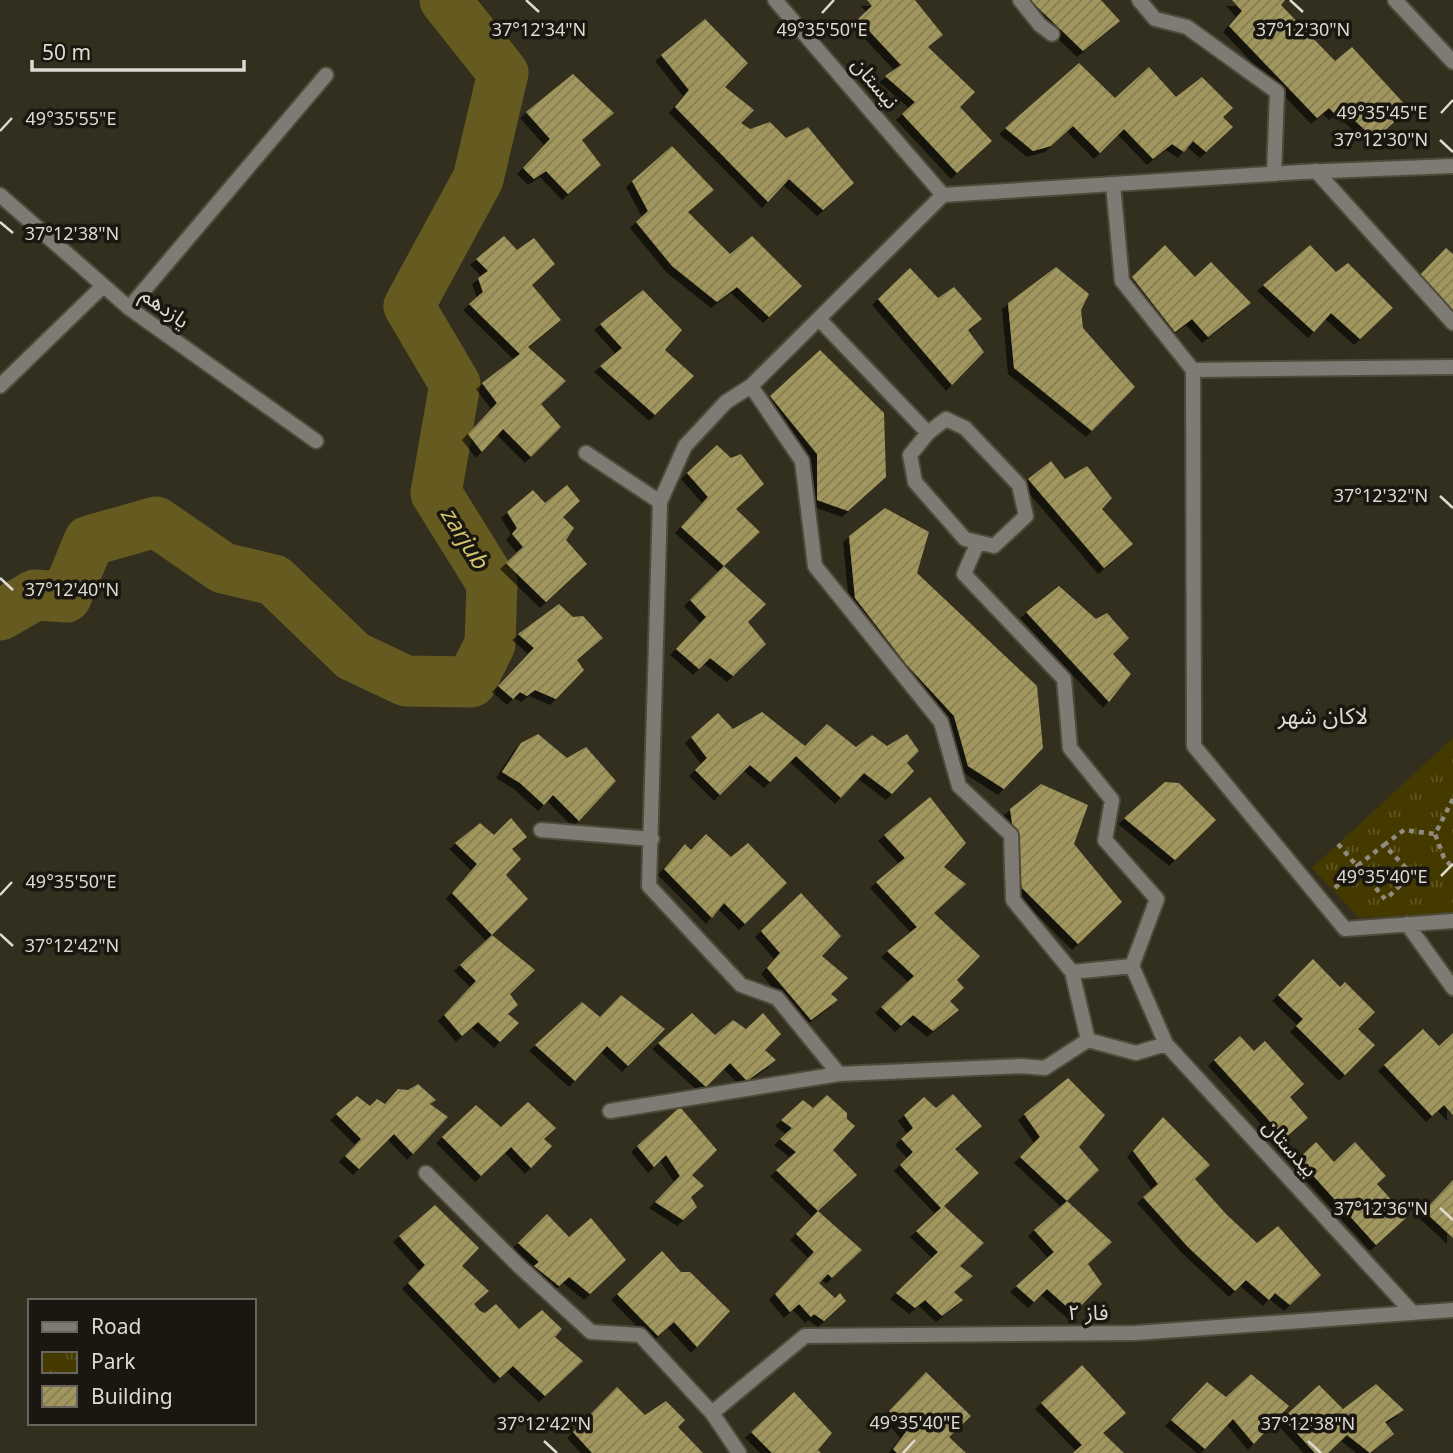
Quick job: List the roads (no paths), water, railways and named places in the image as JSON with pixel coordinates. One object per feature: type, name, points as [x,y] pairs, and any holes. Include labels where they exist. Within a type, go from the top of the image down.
[{"type":"street","name":"نیستان","points":[[775,0],[943,195]]},
{"type":"street","points":[[1020,0],[1040,25],[1052,34]]},
{"type":"street","points":[[1139,0],[1155,19],[1187,27],[1277,92],[1274,174]]},
{"type":"street","points":[[1395,0],[1453,62]]},
{"type":"street","points":[[129,308],[326,75]]},
{"type":"street","points":[[839,1074],[777,998],[741,985],[649,886],[660,502],[685,446],[726,402],[751,386],[943,195],[1274,174],[1453,166]]},
{"type":"street","points":[[1317,172],[1453,323]]},
{"type":"street","points":[[1113,184],[1122,281],[1193,370],[1194,746],[1345,929],[1453,921]]},
{"type":"street","name":"یازدهم","points":[[0,195],[129,308],[316,441]]},
{"type":"street","points":[[0,386],[103,286]]},
{"type":"street","points":[[819,319],[928,433]]},
{"type":"street","points":[[1193,370],[1453,367]]},
{"type":"street","points":[[751,386],[802,461],[816,566],[941,722],[958,786],[1011,835],[1013,900],[1072,972],[1088,1040]]},
{"type":"street","points":[[946,419],[965,428],[1019,485],[1026,516],[994,546],[965,539],[915,482],[910,455],[928,433],[946,419]]},
{"type":"street","points":[[586,453],[660,502]]},
{"type":"street","points":[[978,542],[964,574],[1063,679],[1070,748],[1112,800],[1105,840],[1157,899],[1132,966],[1072,972]]},
{"type":"street","points":[[541,830],[652,839]]},
{"type":"street","points":[[1407,924],[1453,988]]},
{"type":"street","name":"بیدستان","points":[[1132,966],[1166,1044],[1411,1311]]},
{"type":"street","points":[[610,1111],[839,1074],[1021,1066],[1045,1068],[1088,1040],[1136,1053],[1166,1044]]},
{"type":"street","points":[[426,1173],[518,1265],[591,1332],[640,1335],[712,1413],[739,1453]]},
{"type":"street","name":"فاز ۲","points":[[712,1413],[805,1336],[1136,1333],[1453,1310]]},
{"type":"waterway","name":"zarjub","points":[[0,615],[35,595],[66,597],[89,541],[156,522],[223,568],[274,580],[353,656],[406,681],[471,682],[490,644],[492,583],[436,493],[455,384],[409,306],[478,179],[503,73],[445,0]]},
{"type":"district","name":"لاکان شهر","points":[[1323,716]]}]
